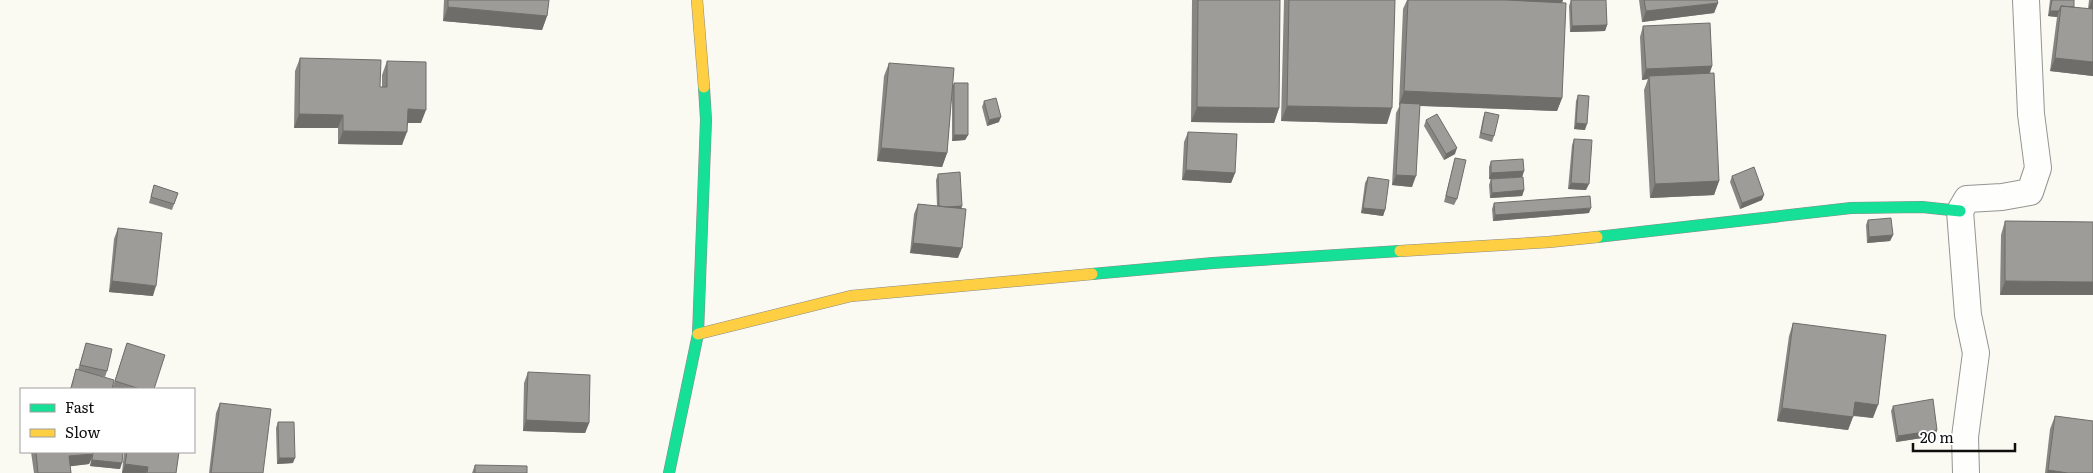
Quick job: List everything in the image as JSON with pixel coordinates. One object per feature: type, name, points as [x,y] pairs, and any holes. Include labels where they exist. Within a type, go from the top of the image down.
[{"type":"street","points":[[669,473],[698,334],[706,120],[697,0]]},
{"type":"street","points":[[1966,473],[1965,437],[1976,353],[1968,315],[1960,211],[1967,198],[2002,197],[2030,192],[2038,168],[2031,114],[2026,0]]},
{"type":"street","points":[[698,334],[851,296],[1213,263],[1549,242],[1851,208],[1922,207],[1960,211]]},
{"type":"building","points":[[448,0],[549,0],[547,16],[448,7]]},
{"type":"building","points":[[1198,0],[1280,0],[1279,108],[1197,107]]},
{"type":"building","points":[[1289,0],[1395,0],[1392,108],[1287,106]]},
{"type":"building","points":[[1408,0],[1506,0],[1566,3],[1562,98],[1404,91]]},
{"type":"building","points":[[1571,0],[1606,0],[1607,25],[1572,26]]},
{"type":"building","points":[[1644,0],[1717,0],[1718,3],[1646,11]]},
{"type":"building","points":[[2052,0],[2074,0],[2074,7],[2061,6],[2059,11],[2050,11]]},
{"type":"building","points":[[2061,6],[2093,9],[2093,62],[2055,58]]},
{"type":"building","points":[[1710,23],[1712,66],[1646,69],[1643,26]]},
{"type":"building","points":[[300,58],[381,60],[380,87],[387,87],[387,61],[426,62],[426,110],[408,109],[407,132],[343,131],[343,115],[299,114]]},
{"type":"building","points":[[889,63],[954,68],[947,153],[881,148]]},
{"type":"building","points":[[1714,73],[1719,181],[1655,184],[1649,76]]},
{"type":"building","points":[[954,83],[968,83],[968,135],[954,135]]},
{"type":"building","points":[[1578,95],[1589,96],[1587,124],[1576,123]]},
{"type":"building","points":[[996,98],[1001,117],[989,120],[984,101]]},
{"type":"building","points":[[1400,103],[1420,104],[1416,176],[1396,175]]},
{"type":"building","points":[[1485,112],[1499,115],[1494,136],[1481,133]]},
{"type":"building","points":[[1437,114],[1457,148],[1446,154],[1426,120]]},
{"type":"building","points":[[1188,132],[1237,134],[1235,173],[1186,170]]},
{"type":"building","points":[[1574,139],[1592,140],[1589,184],[1571,183]]},
{"type":"building","points":[[1455,158],[1466,160],[1457,199],[1446,196]]},
{"type":"building","points":[[1523,159],[1524,171],[1491,173],[1491,161]]},
{"type":"building","points":[[1754,167],[1764,195],[1742,203],[1732,176]]},
{"type":"building","points":[[960,172],[962,206],[939,206],[938,174]]},
{"type":"building","points":[[1368,177],[1389,180],[1385,210],[1363,208]]},
{"type":"building","points":[[1523,177],[1524,190],[1492,193],[1491,179]]},
{"type":"building","points":[[154,185],[178,193],[174,204],[151,197]]},
{"type":"building","points":[[1590,196],[1591,208],[1495,215],[1494,203]]},
{"type":"building","points":[[918,204],[966,209],[962,248],[913,243]]},
{"type":"building","points":[[1891,218],[1893,235],[1869,237],[1868,220]]},
{"type":"building","points":[[2005,221],[2093,222],[2093,282],[2005,281]]},
{"type":"building","points":[[118,228],[162,233],[156,286],[112,281]]},
{"type":"building","points":[[1793,323],[1886,335],[1878,405],[1855,402],[1853,417],[1782,408]]},
{"type":"building","points":[[86,343],[112,349],[107,371],[80,365]]},
{"type":"building","points":[[127,343],[165,355],[154,388],[137,388],[115,381]]},
{"type":"building","points":[[76,369],[114,380],[112,388],[71,388]]},
{"type":"building","points":[[528,372],[590,375],[589,423],[526,420]]},
{"type":"building","points":[[1933,399],[1937,430],[1898,436],[1893,406]]},
{"type":"building","points":[[220,403],[271,409],[263,473],[211,473]]},
{"type":"building","points":[[2055,416],[2093,421],[2093,473],[2068,473],[2048,470]]},
{"type":"building","points":[[278,422],[294,422],[295,458],[279,458]]},
{"type":"building","points":[[36,453],[93,453],[69,456],[71,473],[38,473]]},
{"type":"building","points":[[93,453],[123,453],[122,463],[92,460]]},
{"type":"building","points":[[127,453],[179,453],[176,473],[147,473],[148,467],[125,464]]},
{"type":"building","points":[[475,465],[527,466],[527,473],[475,473]]},
{"type":"traffic: fast","points":[[669,473],[698,334],[706,120],[704,87]]},
{"type":"traffic: fast","points":[[1597,237],[1851,208],[1922,207],[1960,211]]},
{"type":"traffic: fast","points":[[1092,274],[1213,263],[1400,251]]},
{"type":"traffic: slow","points":[[697,0],[704,87]]},
{"type":"traffic: slow","points":[[1400,251],[1549,242],[1597,237]]},
{"type":"traffic: slow","points":[[698,334],[851,296],[1092,274]]}]
